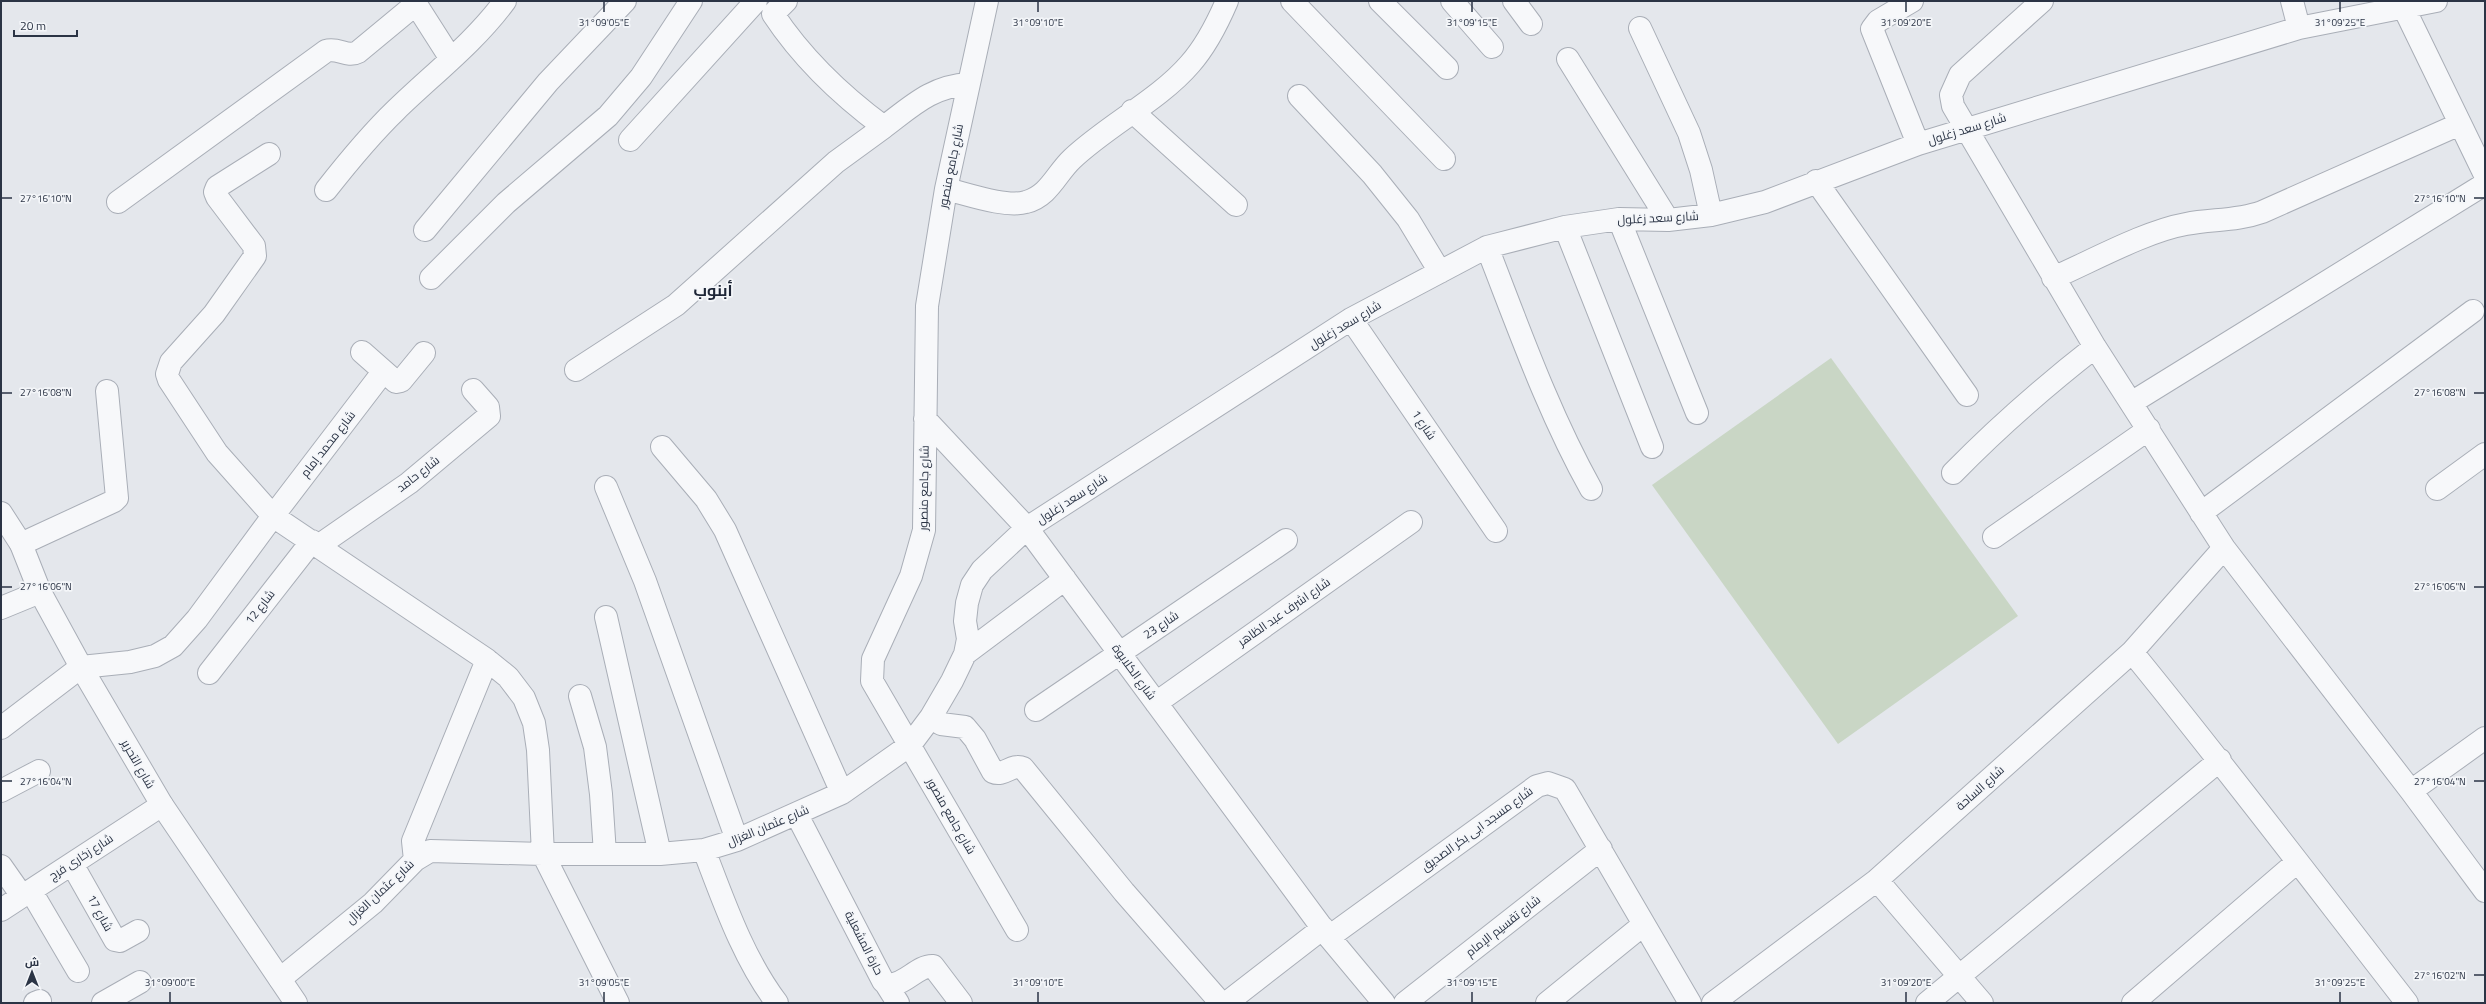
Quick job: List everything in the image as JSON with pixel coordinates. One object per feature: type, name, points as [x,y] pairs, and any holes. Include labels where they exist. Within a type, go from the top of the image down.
[{"type":"street","points":[[326,190],[358,149],[396,110],[479,33],[506,1]]},
{"type":"street","points":[[425,230],[548,82],[625,1]]},
{"type":"street","points":[[431,278],[506,203],[608,116],[641,77],[691,1]]},
{"type":"street","name":"شارع جامع منصور","points":[[987,1],[946,189],[927,306],[924,530],[912,576],[871,666],[872,681],[1017,930]]},
{"type":"street","points":[[946,189],[1014,203],[1025,203],[1036,199],[1046,192],[1070,161],[1084,147],[1170,84],[1191,63],[1216,25],[1227,1]]},
{"type":"street","points":[[1292,1],[1444,159]]},
{"type":"street","points":[[1380,1],[1447,68]]},
{"type":"street","points":[[1452,1],[1492,47]]},
{"type":"street","points":[[1514,1],[1531,24]]},
{"type":"street","points":[[1912,1],[1878,22],[1872,29],[1918,144]]},
{"type":"street","points":[[2042,1],[1957,80],[1951,94],[1953,106],[2095,347],[2224,548],[2411,791],[2485,891]]},
{"type":"street","points":[[2292,1],[2299,28]]},
{"type":"street","name":"شارع سعد زغلول","points":[[1027,528],[1351,319],[1487,247],[1565,227],[1619,219],[1668,220],[1711,215],[1765,202],[1816,181],[1918,144],[2299,28],[2436,1]]},
{"type":"street","points":[[118,202],[326,51],[336,49],[349,55],[358,52],[415,2],[451,59]]},
{"type":"street","points":[[630,140],[768,4],[784,31],[820,72],[884,127]]},
{"type":"street","points":[[2404,8],[2485,175]]},
{"type":"street","points":[[1640,28],[1689,133],[1701,170],[1711,215]]},
{"type":"street","points":[[1568,58],[1668,220]]},
{"type":"street","points":[[576,370],[676,305],[836,162],[933,91],[951,85],[969,84]]},
{"type":"street","points":[[1299,96],[1372,174],[1404,213],[1440,272]]},
{"type":"street","points":[[1132,111],[1236,205]]},
{"type":"street","points":[[2053,278],[2160,231],[2187,224],[2243,219],[2262,212],[2460,124]]},
{"type":"street","points":[[269,154],[217,186],[215,192],[217,197],[254,246],[255,256],[214,314],[171,362],[167,374],[169,380],[217,453],[273,516],[487,660],[508,677],[520,693],[534,723],[538,750],[543,854],[618,1003]]},
{"type":"street","points":[[1816,181],[1967,395]]},
{"type":"street","points":[[2131,403],[2485,184]]},
{"type":"street","points":[[1619,219],[1697,414]]},
{"type":"street","points":[[1565,227],[1652,447]]},
{"type":"street","points":[[1487,247],[1543,391],[1570,452],[1591,489]]},
{"type":"street","points":[[2201,513],[2473,311]]},
{"type":"street","name":"شارع 1","points":[[1351,319],[1496,531]]},
{"type":"street","points":[[1953,473],[2015,412],[2095,347]]},
{"type":"street","points":[[362,352],[393,382],[398,382],[424,353]]},
{"type":"street","name":"شارع محمد إمام","points":[[81,667],[130,662],[155,656],[173,646],[202,614],[273,516],[383,372]]},
{"type":"street","name":"شارع حامد","points":[[315,544],[409,483],[489,416],[488,407],[473,390]]},
{"type":"street","points":[[21,544],[114,501],[116,498],[107,391]]},
{"type":"street","name":"شارع الكلابوة","points":[[925,419],[1027,528],[1326,932],[1384,1003]]},
{"type":"street","points":[[1994,537],[2149,429]]},
{"type":"street","points":[[662,447],[706,499],[725,530],[842,793]]},
{"type":"street","points":[[2437,489],[2485,454]]},
{"type":"street","points":[[606,486],[645,581],[737,840]]},
{"type":"street","name":"شارع التحرير","points":[[1,513],[21,544],[40,592],[81,667],[162,805],[296,1003]]},
{"type":"street","name":"شارع اشرف عبد الظاهر","points":[[1156,703],[1411,522]]},
{"type":"street","name":"شارع عثمان الغزال","points":[[280,979],[373,903],[415,860],[430,851],[543,854],[660,854],[704,850],[737,840],[797,815],[842,793],[910,745],[931,717],[952,681],[965,654],[968,639],[965,621],[967,603],[972,585],[982,570],[1027,528]]},
{"type":"street","name":"شارع 23","points":[[1036,710],[1286,540]]},
{"type":"street","name":"شارع 12","points":[[209,673],[315,544]]},
{"type":"street","name":"شارع الساحة","points":[[1713,1003],[1877,880],[2132,652],[2224,548]]},
{"type":"street","points":[[965,654],[1065,579]]},
{"type":"street","points":[[1,608],[40,592]]},
{"type":"street","points":[[606,617],[660,854]]},
{"type":"street","points":[[2132,652],[2220,760],[2297,862],[2408,1003]]},
{"type":"street","points":[[415,860],[413,841],[487,660]]},
{"type":"street","points":[[1,728],[81,667]]},
{"type":"street","points":[[580,696],[595,747],[601,794],[605,854]]},
{"type":"street","name":"شارع مسجد ابى بكر الصديق","points":[[931,717],[941,724],[965,727],[975,739],[993,772],[1002,773],[1016,766],[1023,768],[1124,892],[1220,1002],[1229,1001],[1537,786],[1548,783],[1565,789],[1601,849],[1643,925],[1690,1003]]},
{"type":"street","points":[[2411,791],[2485,738]]},
{"type":"street","points":[[1927,1003],[1962,976],[2220,760]]},
{"type":"street","points":[[1,791],[39,771]]},
{"type":"street","name":"شارع زخارى فرج","points":[[1,910],[162,805]]},
{"type":"street","name":"حارة المشعلية","points":[[797,815],[886,984],[895,984],[926,967],[933,966],[960,1003]]},
{"type":"street","name":"شارع تقسيم الإمام","points":[[1405,1003],[1601,849]]},
{"type":"street","points":[[704,850],[732,920],[764,986],[777,1003]]},
{"type":"street","points":[[2133,1003],[2297,862]]},
{"type":"street","name":"شارع 17","points":[[72,864],[115,940],[120,941],[138,931]]},
{"type":"street","points":[[1,866],[26,893],[78,970]]},
{"type":"street","points":[[1877,880],[1962,976],[1982,1003]]},
{"type":"street","points":[[1547,1003],[1643,925]]},
{"type":"street","points":[[103,1003],[140,982]]},
{"type":"street","points":[[886,984],[898,1003]]},
{"type":"green space","points":[[1831,358],[2018,616],[1838,744],[1652,485]]},
{"type":"district","name":"أبنوب","points":[[713,290]]}]
